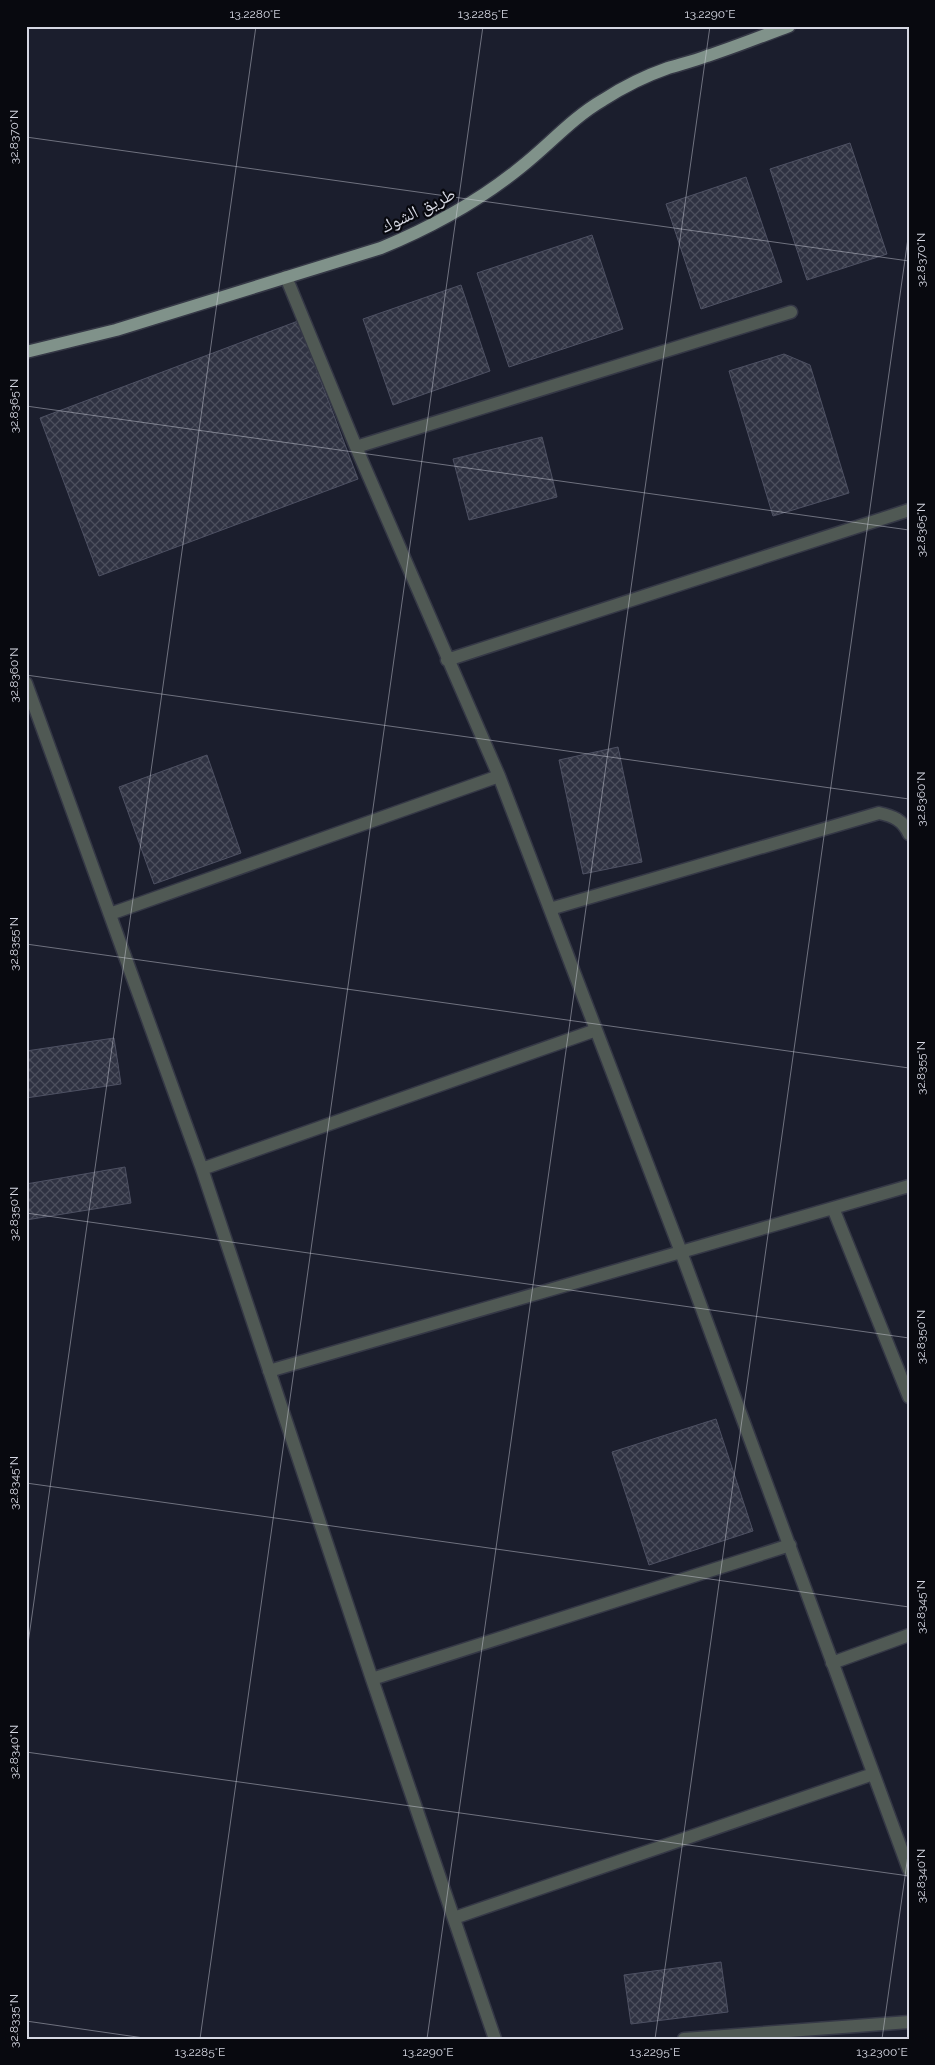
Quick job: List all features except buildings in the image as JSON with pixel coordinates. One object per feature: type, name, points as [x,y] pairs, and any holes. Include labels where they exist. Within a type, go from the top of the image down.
[{"type":"main road","name":"طريق الشوك","points":[[26,352],[116,330],[381,248],[420,232],[456,213],[491,190],[523,166],[576,118],[601,100],[628,85],[666,69],[705,57],[789,26]]},
{"type":"street","points":[[286,277],[356,447],[499,776],[681,1252],[909,1870]]},
{"type":"street","points":[[356,447],[791,312]]},
{"type":"street","points":[[447,660],[909,510]]},
{"type":"street","points":[[26,683],[202,1169],[372,1679],[495,2039]]},
{"type":"street","points":[[110,914],[499,776]]},
{"type":"street","points":[[550,908],[879,813],[895,816],[909,834]]},
{"type":"street","points":[[202,1169],[596,1030]]},
{"type":"street","points":[[269,1372],[909,1186]]},
{"type":"street","points":[[833,1208],[909,1397]]},
{"type":"street","points":[[372,1679],[790,1545]]},
{"type":"street","points":[[832,1663],[909,1635]]},
{"type":"street","points":[[454,1918],[873,1774]]},
{"type":"street","points":[[684,2039],[801,2034],[909,2022]]}]
